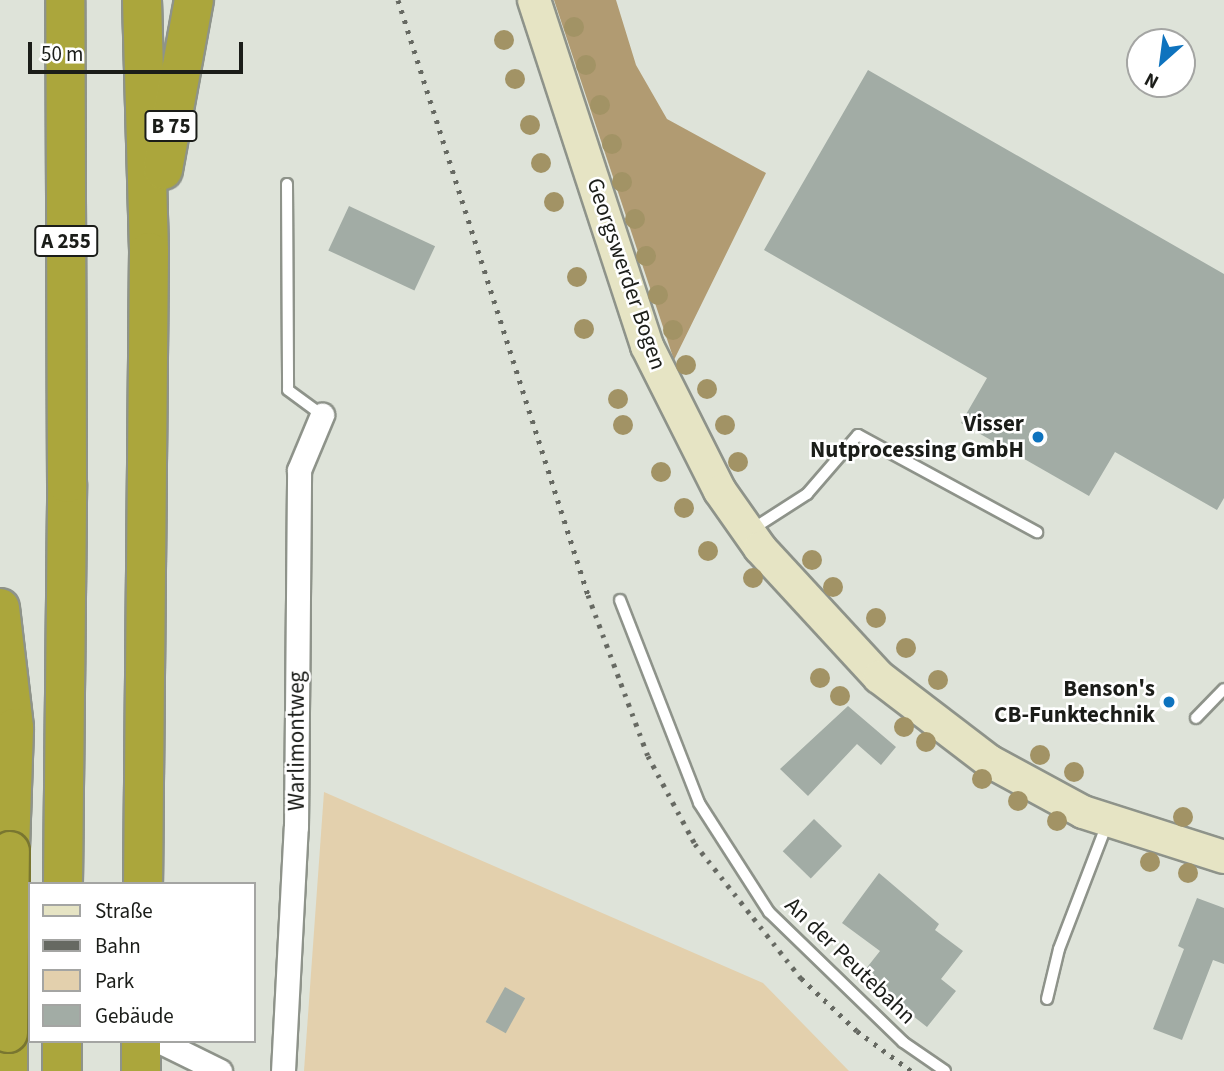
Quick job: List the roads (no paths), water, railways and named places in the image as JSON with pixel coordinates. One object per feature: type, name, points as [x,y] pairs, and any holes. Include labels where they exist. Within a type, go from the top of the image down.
[{"type":"highway","name":"A 255","points":[[63,878],[68,483],[65,0]]},
{"type":"highway","points":[[142,0],[149,251],[143,882]]},
{"type":"highway","name":"B 75","points":[[149,251],[194,0]]},
{"type":"highway","points":[[0,608],[14,728],[5,834],[8,1071]]},
{"type":"highway","points":[[62,1043],[62,1071]]},
{"type":"highway","points":[[141,1043],[141,1071]]},
{"type":"street","name":"Georgswerder Bogen","points":[[534,0],[647,346],[693,443],[748,531],[814,611],[879,677],[936,725],[1038,790],[1108,821],[1224,857]]},
{"type":"street","name":"Warlimontweg","points":[[283,1071],[296,827],[299,470],[322,415]]},
{"type":"street","points":[[0,964],[28,977]]},
{"type":"street","points":[[163,1043],[220,1071]]},
{"type":"lane","points":[[288,184],[288,390],[322,415]]},
{"type":"lane","points":[[748,531],[807,494],[858,435],[1037,532]]},
{"type":"lane","name":"An der Peutebahn","points":[[620,600],[699,803],[769,912],[903,1042],[945,1071]]},
{"type":"lane","points":[[1196,718],[1224,689]]},
{"type":"lane","points":[[1047,999],[1059,949],[1108,821]]},
{"type":"railway","points":[[398,0],[588,595],[648,756],[695,844],[801,978],[857,1031],[911,1071]]},
{"type":"place","name":"Visser Nutprocessing GmbH","points":[[1038,437]]},
{"type":"place","name":"Benson's CB-Funktechnik","points":[[1169,702]]}]
